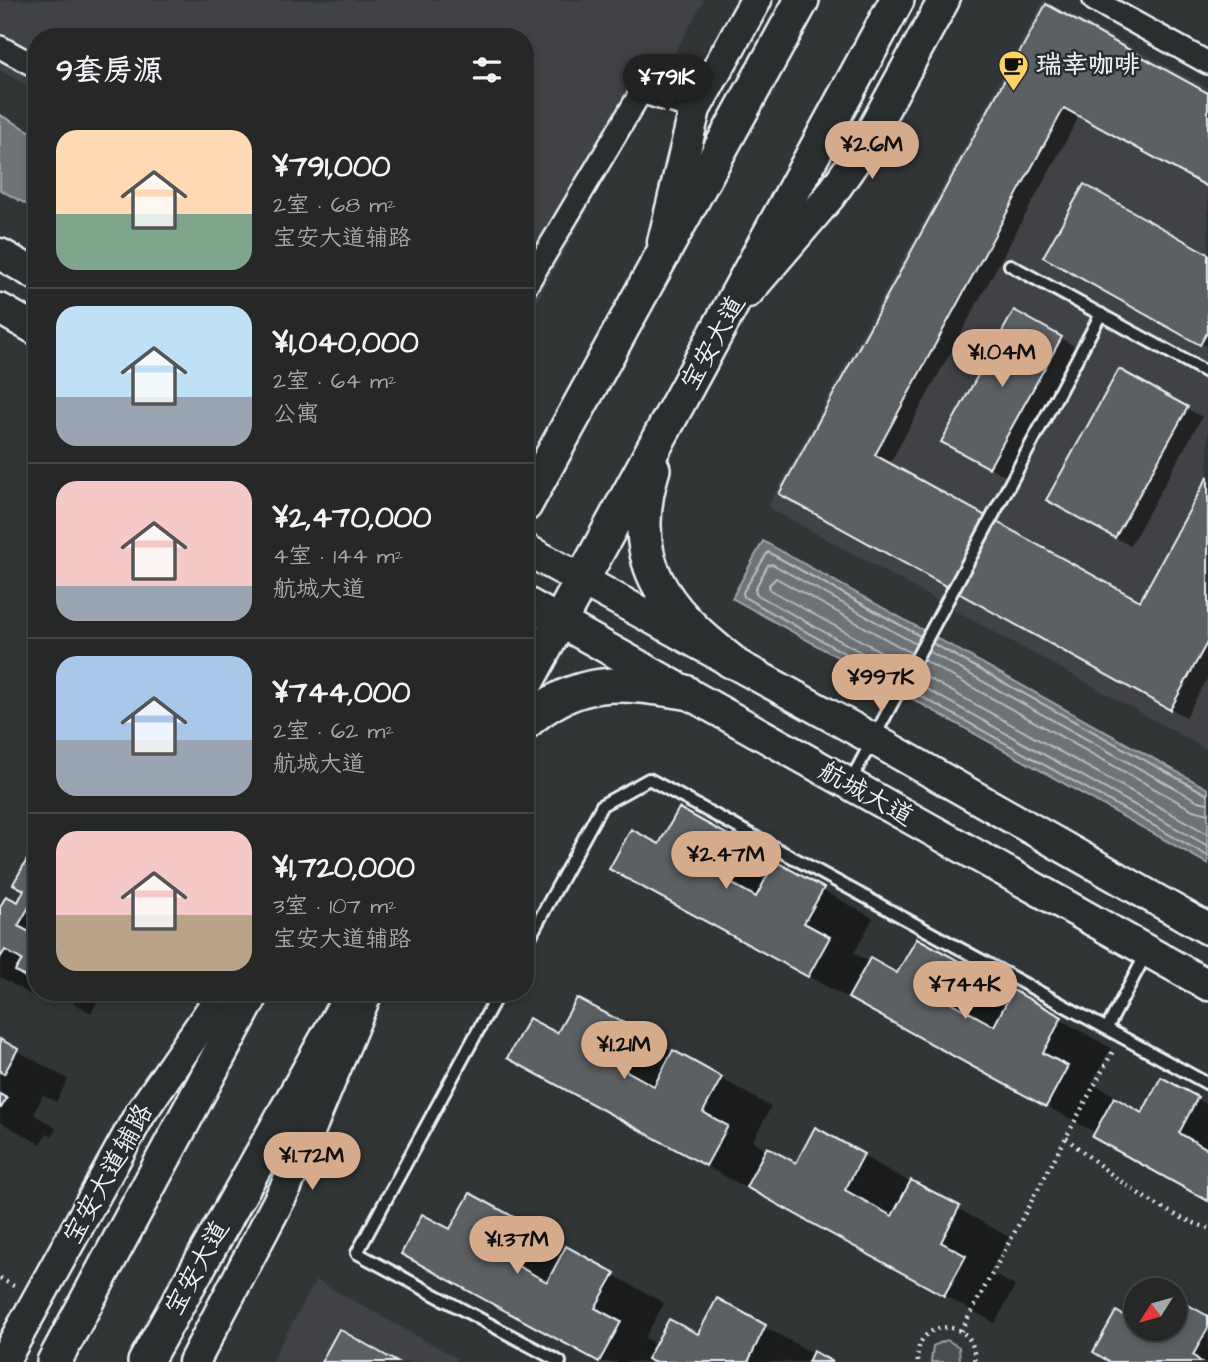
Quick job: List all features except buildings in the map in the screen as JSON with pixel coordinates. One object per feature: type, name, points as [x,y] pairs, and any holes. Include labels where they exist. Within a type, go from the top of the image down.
[{"type":"main road","points":[[658,260],[695,109],[756,0]]},
{"type":"main road","points":[[534,489],[802,0]]},
{"type":"main road","name":"宝安大道","points":[[534,669],[897,0]]},
{"type":"main road","points":[[729,313],[838,186],[860,153],[944,0]]},
{"type":"main road","points":[[0,254],[28,270]]},
{"type":"main road","points":[[0,309],[28,325]]},
{"type":"main road","points":[[534,445],[589,390]]},
{"type":"main road","points":[[664,432],[649,483],[645,525],[649,564],[675,613],[731,661]]},
{"type":"main road","name":"航城大道","points":[[534,554],[873,739],[1208,929]]},
{"type":"main road","name":"航城大道","points":[[534,607],[1208,985]]},
{"type":"main road","points":[[534,716],[574,690],[604,683],[636,684],[685,692]]},
{"type":"main road","name":"宝安大道辅路","points":[[3,1362],[140,1114],[217,1001]]},
{"type":"main road","points":[[54,1362],[248,1001]]},
{"type":"main road","name":"宝安大道","points":[[145,1362],[348,1001]]},
{"type":"main road","points":[[194,1362],[286,1187],[363,1001]]},
{"type":"street","points":[[1094,0],[1208,62]]},
{"type":"street","points":[[0,47],[28,62]]},
{"type":"street","points":[[534,273],[641,92],[695,109]]},
{"type":"lane","points":[[1010,265],[1208,373]]},
{"type":"lane","points":[[848,784],[1101,314]]},
{"type":"lane","points":[[534,930],[602,805],[649,779],[1208,1084]]},
{"type":"lane","points":[[1107,1028],[1147,951]]},
{"type":"lane","points":[[494,1001],[357,1253],[560,1362]]},
{"type":"path","points":[[961,1331],[1121,1036]]},
{"type":"path","points":[[1066,1138],[1119,1181],[1157,1206],[1208,1228]]},
{"type":"path","points":[[0,1278],[19,1289]]},
{"type":"path","points":[[918,1362],[919,1345],[932,1330],[952,1327],[961,1331],[973,1345],[974,1362]]},
{"type":"shaded area","points":[[0,0],[704,0],[534,307],[534,28],[28,28],[28,86],[0,70]]},
{"type":"shaded area","points":[[1044,0],[1208,88],[1208,750],[768,507]]},
{"type":"shaded area","points":[[316,1280],[457,1358],[455,1362],[271,1362]]},
{"type":"shaded area","points":[[947,1340],[959,1347],[960,1362],[931,1362],[933,1346]]},
{"type":"water","points":[[0,115],[28,130],[28,205],[0,190]]},
{"type":"water","points":[[763,541],[1208,789],[1208,864],[732,598]]},
{"type":"place","name":"瑞幸咖啡","points":[[1013,92]]}]
